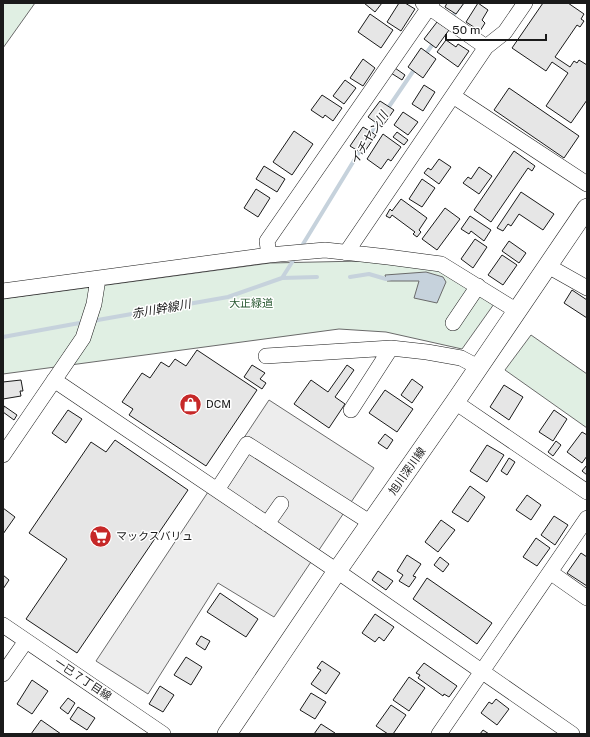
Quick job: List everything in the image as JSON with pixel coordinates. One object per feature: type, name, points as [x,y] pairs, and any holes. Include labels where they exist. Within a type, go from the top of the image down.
[{"type":"main road","name":"旭川深川線","points":[[227,734],[337,571],[455,402],[587,208]]},
{"type":"street","points":[[346,253],[486,47],[505,32],[525,3]]},
{"type":"street","points":[[269,255],[267,241],[428,4],[486,47]]},
{"type":"street","points":[[453,96],[587,184]]},
{"type":"street","points":[[3,291],[269,255],[325,250],[388,256],[441,264],[517,311]]},
{"type":"street","points":[[548,266],[587,288]]},
{"type":"street","points":[[3,455],[83,338],[94,304],[98,279]]},
{"type":"street","points":[[453,323],[478,286]]},
{"type":"street","points":[[266,356],[391,348],[461,358],[478,368]]},
{"type":"street","points":[[351,410],[391,348]]},
{"type":"street","points":[[54,380],[337,571],[572,734]]},
{"type":"street","points":[[455,402],[587,492]]},
{"type":"street","points":[[217,490],[247,444],[371,523]]},
{"type":"street","points":[[267,524],[282,504]]},
{"type":"street","points":[[440,734],[587,518]]},
{"type":"street","points":[[550,572],[587,598]]},
{"type":"street","name":"一已７丁目線","points":[[3,625],[163,734]]},
{"type":"street","points":[[3,674],[26,640]]},
{"type":"green space","points":[[3,3],[35,3],[3,48]]},
{"type":"green space","name":"大正緑道","points":[[362,261],[437,266],[494,304],[462,349],[386,332],[339,329],[3,374],[3,299],[270,263]]},
{"type":"green space","points":[[531,335],[587,374],[587,428],[505,370]]},
{"type":"shaded area","points":[[426,272],[443,277],[446,282],[437,303],[414,298],[419,281],[387,281],[385,275]]},
{"type":"shaded area","points":[[269,400],[374,468],[274,617],[218,583],[148,694],[96,661]]},
{"type":"building","points":[[364,3],[382,3],[375,12]]},
{"type":"building","points":[[399,3],[405,3],[415,9],[401,31],[387,22]]},
{"type":"building","points":[[447,3],[464,3],[456,14],[445,7]]},
{"type":"building","points":[[478,3],[488,10],[482,20],[485,23],[480,31],[466,22]]},
{"type":"building","points":[[543,3],[568,3],[584,14],[581,19],[584,21],[580,27],[577,25],[555,57],[570,67],[574,61],[577,63],[579,60],[587,65],[587,100],[571,123],[546,106],[568,73],[552,62],[546,71],[512,48]]},
{"type":"building","points":[[370,14],[393,30],[381,48],[358,32]]},
{"type":"building","points":[[437,22],[449,30],[436,48],[424,39]]},
{"type":"building","points":[[446,40],[456,47],[458,44],[469,51],[458,67],[437,52]]},
{"type":"building","points":[[421,48],[436,59],[423,78],[408,67]]},
{"type":"building","points":[[363,59],[375,68],[363,86],[350,78]]},
{"type":"building","points":[[395,68],[405,75],[402,80],[391,73]]},
{"type":"building","points":[[345,80],[356,88],[344,104],[333,96]]},
{"type":"building","points":[[424,85],[435,92],[423,111],[412,104]]},
{"type":"building","points":[[509,88],[579,136],[564,158],[494,110]]},
{"type":"building","points":[[322,95],[342,108],[333,121],[325,115],[323,118],[311,110]]},
{"type":"building","points":[[380,101],[394,110],[382,127],[368,117]]},
{"type":"building","points":[[403,112],[418,122],[408,135],[394,125]]},
{"type":"building","points":[[363,127],[376,135],[363,154],[350,146]]},
{"type":"building","points":[[294,131],[313,144],[292,175],[273,162]]},
{"type":"building","points":[[397,132],[408,140],[404,145],[393,137]]},
{"type":"building","points":[[383,134],[401,147],[391,161],[388,159],[381,169],[367,159]]},
{"type":"building","points":[[514,151],[535,166],[532,171],[528,168],[491,222],[474,210]]},
{"type":"building","points":[[439,159],[451,167],[439,184],[424,173],[428,168],[431,170]]},
{"type":"building","points":[[264,166],[285,179],[277,192],[256,179]]},
{"type":"building","points":[[479,167],[492,176],[479,194],[463,183],[468,177],[471,179]]},
{"type":"building","points":[[422,179],[435,188],[422,207],[409,199]]},
{"type":"building","points":[[256,189],[270,198],[258,217],[244,208]]},
{"type":"building","points":[[521,192],[554,214],[543,230],[519,214],[511,226],[508,224],[503,231],[497,228]]},
{"type":"building","points":[[401,199],[427,218],[419,230],[421,232],[417,237],[413,234],[415,232],[392,215],[390,218],[386,216],[390,209],[392,211]]},
{"type":"building","points":[[445,208],[460,219],[437,250],[422,239]]},
{"type":"building","points":[[470,216],[491,230],[484,241],[471,231],[469,234],[461,229]]},
{"type":"building","points":[[475,239],[487,247],[473,268],[461,259]]},
{"type":"building","points":[[509,241],[526,253],[519,263],[502,251]]},
{"type":"building","points":[[502,255],[517,265],[503,285],[488,275]]},
{"type":"building","points":[[572,290],[587,300],[587,318],[564,303]]},
{"type":"building","points":[[197,350],[257,390],[206,466],[129,415],[133,409],[122,402],[142,373],[150,378],[161,362],[169,367],[175,359],[186,366]]},
{"type":"building","points":[[252,365],[265,373],[260,379],[266,383],[262,389],[244,377]]},
{"type":"building","points":[[347,365],[354,370],[335,397],[345,404],[329,428],[294,404],[311,380],[328,392]]},
{"type":"building","points":[[412,379],[423,387],[412,403],[401,395]]},
{"type":"building","points":[[21,380],[23,391],[20,391],[21,396],[3,399],[3,382]]},
{"type":"building","points":[[504,385],[523,397],[509,420],[490,407]]},
{"type":"building","points":[[385,390],[413,409],[397,432],[369,413]]},
{"type":"building","points":[[4,406],[17,415],[14,420],[3,412]]},
{"type":"building","points":[[68,410],[82,419],[66,443],[52,433]]},
{"type":"building","points":[[554,410],[567,419],[553,441],[539,432]]},
{"type":"building","points":[[582,432],[587,435],[587,456],[582,463],[567,452]]},
{"type":"building","points":[[385,434],[393,440],[387,449],[378,443]]},
{"type":"building","points":[[115,440],[188,490],[77,653],[26,619],[67,559],[29,533],[91,442],[106,452]]},
{"type":"building","points":[[556,441],[561,445],[553,456],[548,452]]},
{"type":"building","points":[[487,445],[504,455],[487,482],[470,471]]},
{"type":"building","points":[[509,458],[515,462],[507,475],[501,471]]},
{"type":"building","points":[[587,465],[587,475],[582,471]]},
{"type":"building","points":[[470,486],[485,497],[468,522],[452,512]]},
{"type":"building","points":[[527,495],[541,505],[531,520],[516,510]]},
{"type":"building","points":[[3,508],[15,517],[3,534]]},
{"type":"building","points":[[554,516],[568,525],[555,545],[541,535]]},
{"type":"building","points":[[441,520],[455,530],[438,552],[425,542]]},
{"type":"building","points":[[536,538],[550,548],[537,566],[523,557]]},
{"type":"building","points":[[581,553],[587,557],[587,586],[567,573]]},
{"type":"building","points":[[407,555],[421,564],[413,576],[416,577],[409,587],[399,581],[403,575],[397,571]]},
{"type":"building","points":[[440,557],[449,564],[443,572],[434,565]]},
{"type":"building","points":[[378,571],[393,581],[386,590],[372,580]]},
{"type":"building","points":[[3,575],[9,580],[3,589]]},
{"type":"building","points":[[427,578],[492,623],[477,644],[413,599]]},
{"type":"building","points":[[220,593],[258,619],[246,637],[207,612]]},
{"type":"building","points":[[375,614],[394,627],[384,641],[379,637],[375,642],[362,633]]},
{"type":"building","points":[[201,636],[210,641],[205,650],[196,644]]},
{"type":"building","points":[[186,657],[202,667],[191,685],[174,675]]},
{"type":"building","points":[[322,661],[340,673],[326,694],[311,684],[321,670],[317,668]]},
{"type":"building","points":[[424,663],[457,686],[449,697],[444,694],[443,696],[418,678],[420,675],[416,673]]},
{"type":"building","points":[[409,677],[425,688],[409,711],[393,700]]},
{"type":"building","points":[[32,680],[48,691],[32,714],[17,704]]},
{"type":"building","points":[[160,686],[174,695],[163,712],[149,704]]},
{"type":"building","points":[[311,693],[326,702],[315,719],[300,710]]},
{"type":"building","points":[[68,698],[75,703],[68,714],[60,708]]},
{"type":"building","points":[[496,699],[509,709],[497,725],[481,713],[489,702],[492,704]]},
{"type":"building","points":[[391,705],[406,715],[393,734],[388,734],[376,726]]},
{"type":"building","points":[[78,707],[95,718],[87,730],[70,719]]},
{"type":"building","points":[[41,720],[61,734],[31,734]]},
{"type":"building","points":[[321,724],[335,733],[314,734]]},
{"type":"building","points":[[483,730],[489,734],[480,734]]},
{"type":"waterway","name":"イチヤン川","points":[[450,20],[462,3]]},
{"type":"waterway","name":"イチヤン川","points":[[425,55],[435,41]]},
{"type":"waterway","name":"イチヤン川","points":[[386,111],[416,67]]},
{"type":"waterway","name":"イチヤン川","points":[[369,136],[379,120]]},
{"type":"waterway","name":"イチヤン川","points":[[300,249],[361,149]]},
{"type":"waterway","name":"イチヤン川","points":[[282,278],[296,256]]},
{"type":"waterway","name":"赤川幹線川","points":[[350,277],[369,274],[386,279],[391,278]]},
{"type":"waterway","name":"赤川幹線川","points":[[92,321],[228,297],[282,278],[317,277]]},
{"type":"waterway","name":"赤川幹線川","points":[[3,337],[85,322]]},
{"type":"place","name":"DCM","points":[[190,404]]},
{"type":"place","name":"マックスバリュ","points":[[100,536]]}]
